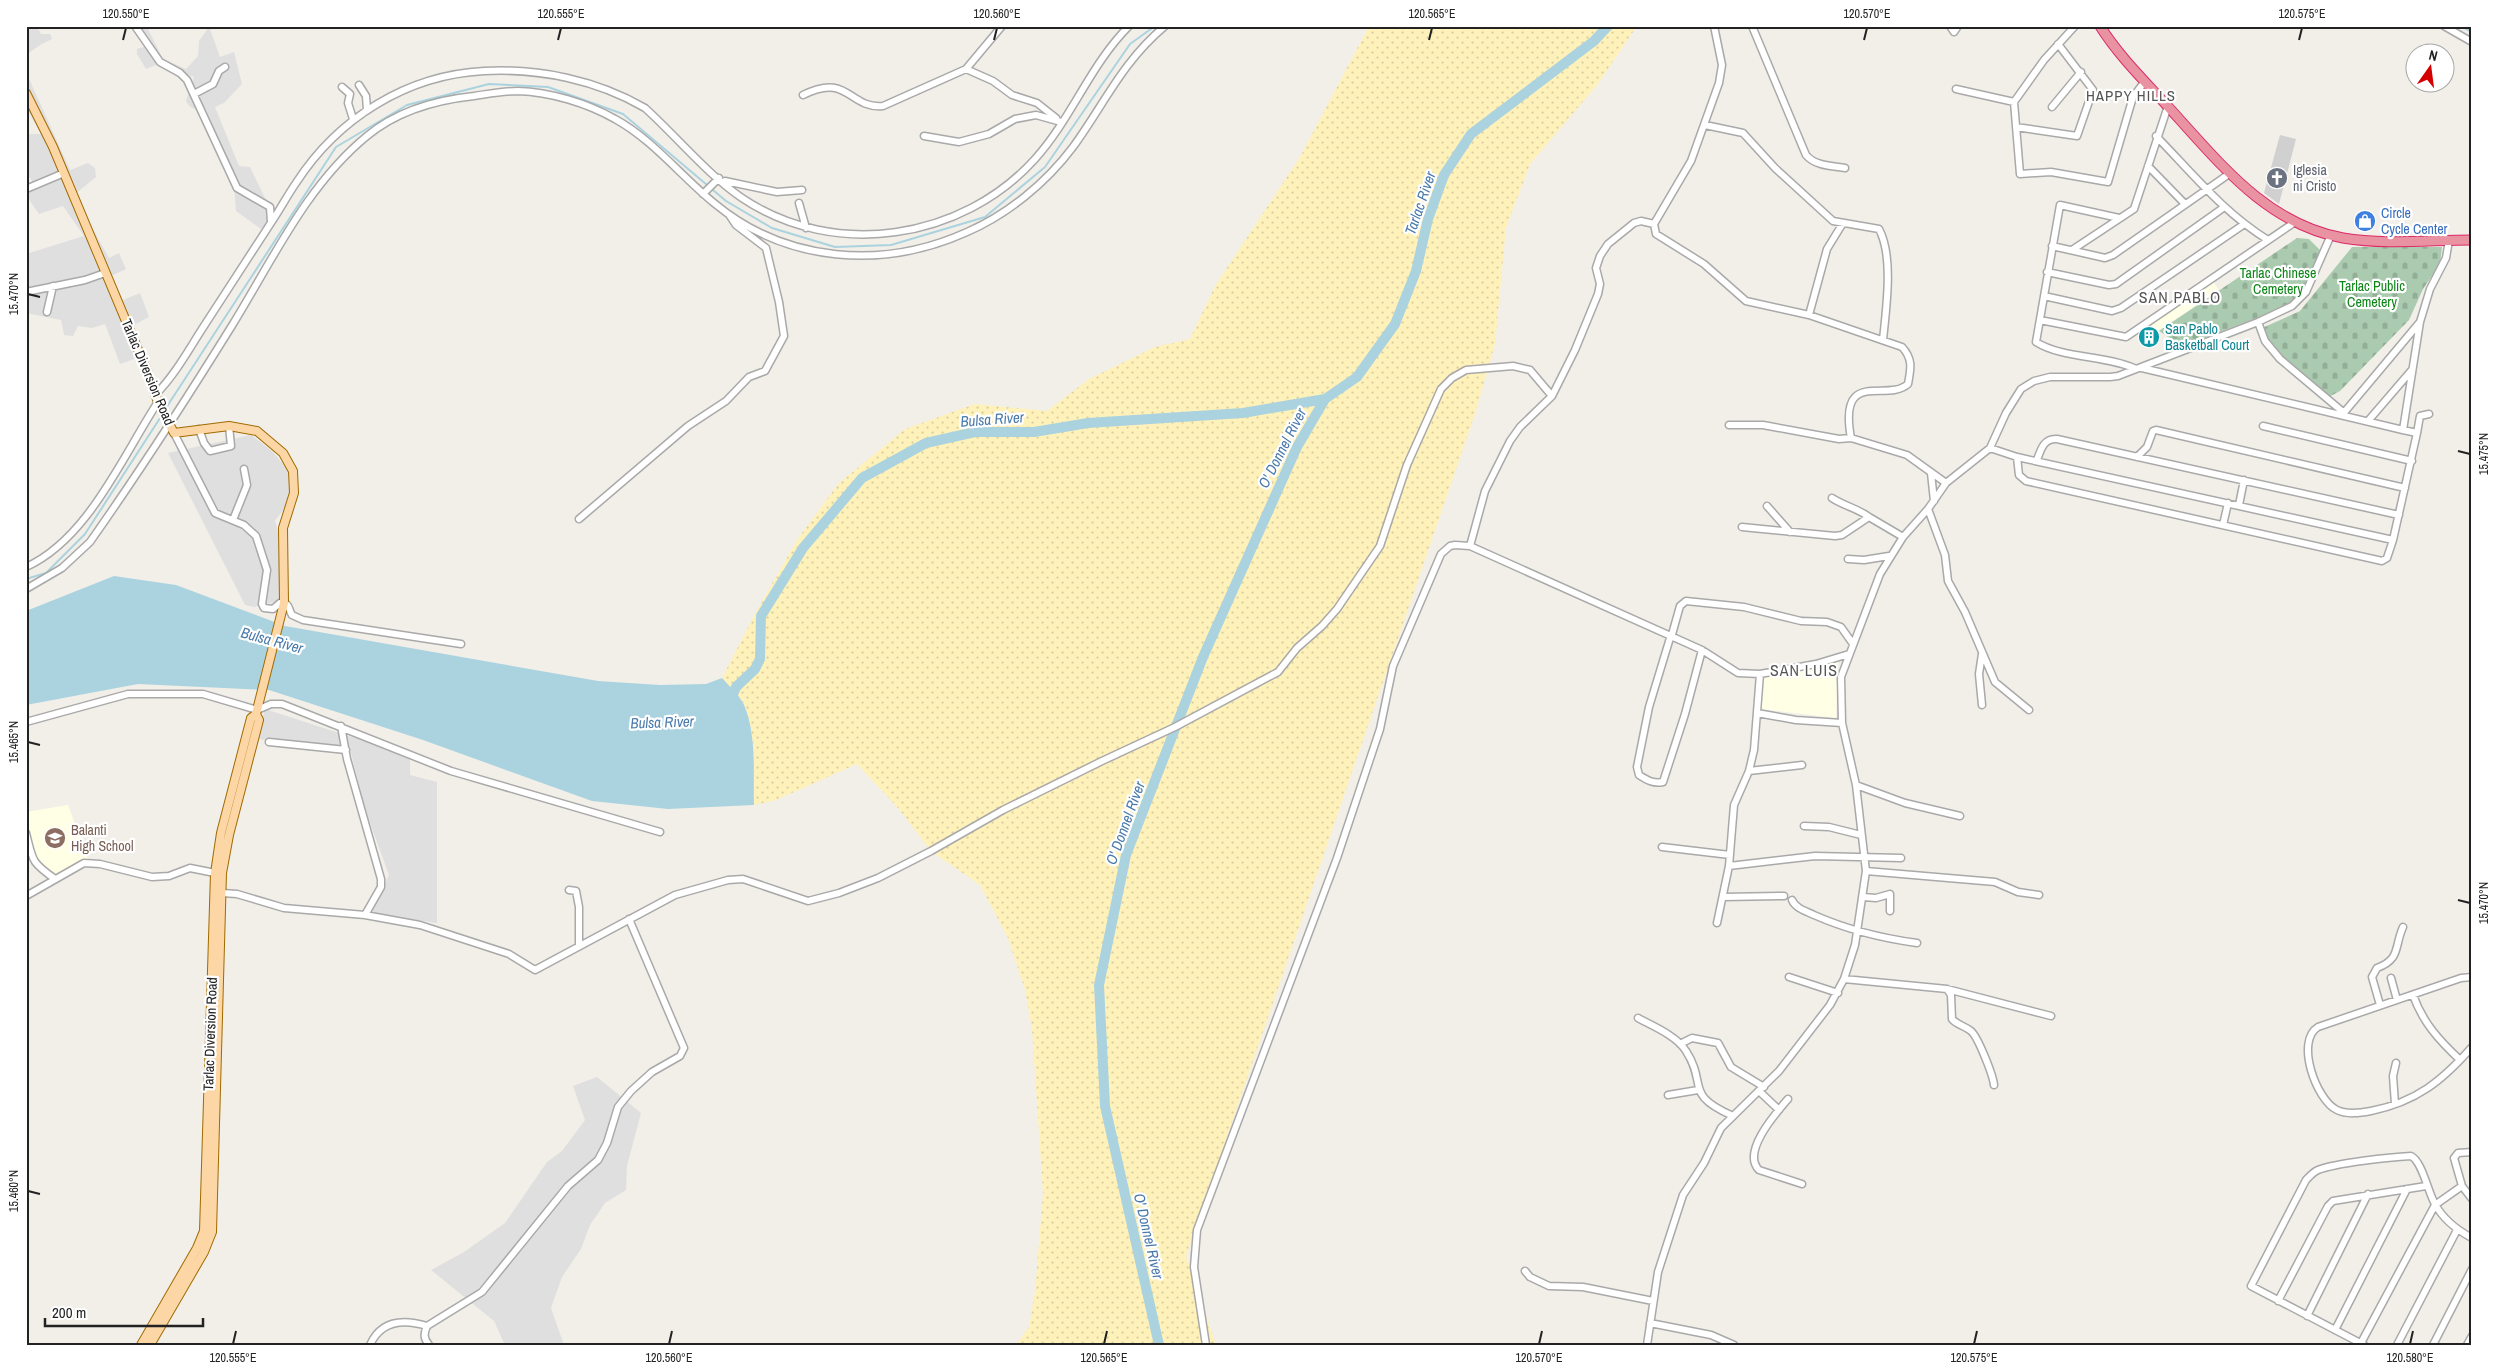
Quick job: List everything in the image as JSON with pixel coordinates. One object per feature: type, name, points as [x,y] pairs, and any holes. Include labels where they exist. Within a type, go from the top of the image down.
[{"type":"highway","points":[[2100,26],[2145,81],[2229,174],[2270,209],[2295,222],[2331,235],[2365,240],[2472,240]]},
{"type":"main road","name":"Tarlac Diversion Road","points":[[26,93],[64,173],[158,402],[174,433],[229,426],[251,429],[263,434],[283,453],[293,471],[294,493],[283,528],[283,606],[257,710],[259,720],[219,873],[204,1231],[197,1248],[141,1345]]},
{"type":"main road","name":"Tarlac Diversion Road","points":[[150,1345],[204,1252],[212,1232],[218,893]]},
{"type":"street","points":[[134,26],[160,62],[183,75],[194,94],[237,188],[270,207],[271,223]]},
{"type":"street","points":[[803,95],[815,89],[832,86],[840,88],[869,105],[882,106],[966,69],[1002,26]]},
{"type":"street","points":[[26,568],[40,561],[68,538],[87,514],[158,402],[176,369],[296,182],[314,158],[353,119],[398,92],[443,77],[486,71],[534,72],[588,84],[645,108],[718,180],[776,217],[806,228],[837,234],[875,235],[930,226],[957,216],[992,196],[1018,176],[1046,146],[1096,65],[1130,26]]},
{"type":"street","points":[[26,589],[62,568],[90,542],[167,420],[232,326],[316,187],[370,133],[401,114],[448,99],[516,91],[572,101],[619,121],[730,215],[773,238],[820,253],[846,257],[912,251],[966,233],[1014,204],[1053,170],[1074,145],[1126,65],[1147,41],[1165,26]]},
{"type":"street","points":[[1715,26],[1722,65],[1719,83],[1690,162],[1654,224],[1656,234],[1698,259],[1746,302],[1809,315],[1902,347],[1908,353],[1912,364],[1908,384],[1899,389],[1870,390],[1859,395],[1850,406],[1848,421],[1851,438]]},
{"type":"street","points":[[1752,26],[1806,155],[1818,163],[1845,168]]},
{"type":"street","points":[[1950,26],[1954,32],[1958,26]]},
{"type":"street","points":[[2075,26],[2058,44],[2014,102],[2020,174],[2051,172],[2108,182],[2133,97],[2145,81]]},
{"type":"street","points":[[2444,26],[2472,42]]},
{"type":"street","points":[[2016,128],[2077,136],[2093,90],[2058,44]]},
{"type":"street","points":[[194,94],[213,84],[219,71],[224,67]]},
{"type":"street","points":[[966,69],[993,81],[1012,94],[1037,103],[1061,122]]},
{"type":"street","points":[[2052,107],[2081,72]]},
{"type":"street","points":[[359,85],[366,96],[367,110]]},
{"type":"street","points":[[342,87],[350,94],[348,103],[353,119]]},
{"type":"street","points":[[1956,89],[2014,102]]},
{"type":"street","points":[[2072,250],[2119,218],[2130,214],[2136,204],[2156,136],[2168,106]]},
{"type":"street","points":[[924,136],[959,142],[989,134],[1015,119],[1036,115],[1061,122]]},
{"type":"street","points":[[1705,125],[1742,132],[1775,168],[1833,221],[1879,229],[1883,236],[1887,258],[1883,340]]},
{"type":"street","points":[[2156,136],[2208,189],[2223,208],[2243,225],[2268,240]]},
{"type":"street","points":[[2148,166],[2185,204]]},
{"type":"street","points":[[26,189],[64,173]]},
{"type":"street","points":[[2052,246],[2105,258],[2113,255],[2229,174]]},
{"type":"street","points":[[704,192],[718,180]]},
{"type":"street","points":[[718,180],[739,186],[777,192],[802,190]]},
{"type":"street","points":[[799,203],[806,228]]},
{"type":"street","points":[[2119,218],[2060,205],[2047,272],[2036,342],[2038,344],[2417,433]]},
{"type":"street","points":[[2047,272],[2109,285],[2116,284],[2223,208]]},
{"type":"street","points":[[579,519],[688,426],[726,401],[750,377],[765,371],[783,339],[779,302],[766,248],[759,240],[736,225],[730,215]]},
{"type":"street","points":[[1470,546],[1485,490],[1510,441],[1520,427],[1552,396],[1598,294],[1600,284],[1596,268],[1600,256],[1608,244],[1634,223],[1641,221],[1654,224]]},
{"type":"street","points":[[2040,320],[2126,337],[2295,222]]},
{"type":"street","points":[[1809,315],[1827,249],[1843,223]]},
{"type":"street","points":[[2044,296],[2112,311],[2121,308],[2243,225]]},
{"type":"street","points":[[1647,1345],[1653,1301],[1665,1247],[1683,1195],[1704,1163],[1721,1128],[1761,1089],[1796,1050],[1838,993],[1844,979],[1857,932],[1866,871],[1856,786],[1842,724],[1841,677],[1848,654],[1889,556],[1934,501],[1946,483],[1990,448],[2006,413],[2021,389],[2034,381],[2058,376],[2110,378],[2258,322],[2292,306],[2302,299],[2331,235]]},
{"type":"street","points":[[2403,430],[2420,322],[2430,290],[2446,258],[2449,240]]},
{"type":"street","points":[[26,292],[85,280],[105,272]]},
{"type":"street","points":[[47,312],[53,286]]},
{"type":"street","points":[[2258,322],[2265,341],[2280,359],[2342,414]]},
{"type":"street","points":[[2342,414],[2420,322]]},
{"type":"street","points":[[218,893],[237,894],[284,908],[365,916],[431,928],[509,954],[535,970],[675,895],[736,879],[744,879],[804,900],[839,893],[878,878],[932,851],[1003,810],[1102,761],[1175,728],[1278,672],[1297,648],[1322,626],[1337,609],[1380,546],[1407,465],[1430,410],[1441,389],[1447,383],[1466,370],[1524,367],[1536,376],[1552,396]]},
{"type":"street","points":[[2368,421],[2412,370]]},
{"type":"street","points":[[2017,457],[2019,475],[2026,481],[2382,561],[2387,558],[2393,540],[2412,461],[2420,416],[2429,414]]},
{"type":"street","points":[[1730,425],[1763,425],[1838,439],[1851,438],[1908,455],[1946,483]]},
{"type":"street","points":[[199,430],[204,443],[210,451],[231,445],[229,426]]},
{"type":"street","points":[[2263,426],[2412,461]]},
{"type":"street","points":[[2137,457],[2147,447],[2153,431],[2156,430],[2405,488]]},
{"type":"street","points":[[174,433],[215,513],[244,525],[256,536],[268,570],[262,606],[273,609],[280,603],[283,606],[288,605],[292,615],[303,620],[461,644]]},
{"type":"street","points":[[2037,460],[2044,443],[2052,439],[2399,515]]},
{"type":"street","points":[[1990,448],[2017,457],[2393,540]]},
{"type":"street","points":[[233,520],[247,485],[244,470]]},
{"type":"street","points":[[1931,473],[1934,501]]},
{"type":"street","points":[[2239,505],[2244,480]]},
{"type":"street","points":[[1832,498],[1843,505],[1856,508],[1903,537]]},
{"type":"street","points":[[2223,525],[2228,503]]},
{"type":"street","points":[[1768,506],[1790,532]]},
{"type":"street","points":[[1928,508],[1944,555],[1948,581],[1995,682],[2029,710]]},
{"type":"street","points":[[1742,527],[1835,536],[1842,534],[1869,517]]},
{"type":"street","points":[[1206,1345],[1194,1266],[1197,1230],[1337,858],[1380,728],[1391,671],[1441,554],[1455,544],[1470,546],[1671,638],[1702,650],[1738,673],[1760,674],[1816,664],[1848,654]]},
{"type":"street","points":[[1848,559],[1864,560],[1889,556]]},
{"type":"street","points":[[1702,650],[1663,782],[1656,783],[1646,780],[1639,775],[1637,767],[1649,707],[1680,606],[1686,601],[1744,608],[1801,621],[1827,622],[1841,627],[1853,644]]},
{"type":"street","points":[[1982,652],[1979,674],[1982,705]]},
{"type":"street","points":[[1717,923],[1729,866],[1734,805],[1749,772],[1756,737],[1760,674]]},
{"type":"street","points":[[26,722],[128,694],[202,694],[257,710],[271,704],[282,704],[459,774],[660,832]]},
{"type":"street","points":[[1757,713],[1796,720],[1842,724]]},
{"type":"street","points":[[341,726],[381,879],[381,887],[365,916]]},
{"type":"street","points":[[269,742],[346,750]]},
{"type":"street","points":[[1749,772],[1802,765]]},
{"type":"street","points":[[1856,786],[1905,803],[1960,816]]},
{"type":"street","points":[[1804,826],[1828,827],[1861,835]]},
{"type":"street","points":[[26,833],[32,858],[37,867],[55,879]]},
{"type":"street","points":[[1662,847],[1730,855]]},
{"type":"street","points":[[1729,866],[1815,856],[1863,855],[1901,858]]},
{"type":"street","points":[[26,896],[75,867],[92,863],[152,877],[169,876],[190,868],[219,873]]},
{"type":"street","points":[[1866,871],[1995,882],[2018,892],[2039,895]]},
{"type":"street","points":[[569,890],[576,891],[579,907],[578,946]]},
{"type":"street","points":[[1863,897],[1876,898],[1890,894],[1890,911]]},
{"type":"street","points":[[1723,898],[1784,896]]},
{"type":"street","points":[[1792,900],[1794,905],[1804,911],[1857,932],[1917,943]]},
{"type":"street","points":[[429,1345],[425,1340],[424,1332],[427,1326],[482,1292],[568,1186],[598,1160],[607,1144],[618,1107],[631,1091],[652,1072],[680,1056],[683,1052],[684,1048],[629,919]]},
{"type":"street","points":[[2380,1005],[2372,977],[2377,968],[2387,965],[2393,959],[2403,927]]},
{"type":"street","points":[[1789,977],[1838,993]]},
{"type":"street","points":[[2472,977],[2380,1005],[2315,1030],[2308,1040],[2310,1062],[2322,1098],[2336,1110],[2343,1113],[2361,1112],[2395,1104],[2422,1093],[2452,1070],[2472,1047]]},
{"type":"street","points":[[2391,978],[2397,1000]]},
{"type":"street","points":[[1844,979],[1947,989],[2050,1016]]},
{"type":"street","points":[[1947,989],[1951,999],[1952,1019],[1974,1033],[1990,1067],[1994,1085]]},
{"type":"street","points":[[2413,995],[2425,1023],[2438,1039],[2460,1060]]},
{"type":"street","points":[[1638,1018],[1680,1044],[1686,1050],[1694,1068],[1698,1090],[1707,1102],[1733,1116]]},
{"type":"street","points":[[1680,1044],[1692,1038],[1716,1042],[1731,1067],[1761,1089],[1779,1110]]},
{"type":"street","points":[[2395,1104],[2393,1076],[2396,1063]]},
{"type":"street","points":[[1668,1095],[1698,1090]]},
{"type":"street","points":[[1788,1099],[1756,1144],[1754,1155],[1756,1167],[1759,1170],[1802,1184]]},
{"type":"street","points":[[2472,1152],[2458,1153],[2455,1156],[2462,1186],[2472,1199]]},
{"type":"street","points":[[2462,1186],[2435,1205],[2363,1344],[2253,1289],[2251,1282],[2311,1174],[2318,1170],[2411,1156],[2418,1162],[2435,1205],[2457,1230],[2472,1238]]},
{"type":"street","points":[[2278,1301],[2328,1206],[2340,1199],[2426,1186]]},
{"type":"street","points":[[2335,1330],[2407,1189]]},
{"type":"street","points":[[2306,1316],[2368,1194]]},
{"type":"street","points":[[2397,1345],[2457,1230]]},
{"type":"street","points":[[2433,1345],[2472,1269]]},
{"type":"street","points":[[1525,1270],[1530,1278],[1549,1286],[1571,1286],[1653,1301]]},
{"type":"street","points":[[370,1345],[377,1332],[389,1325],[408,1320],[427,1326]]},
{"type":"street","points":[[1650,1324],[1711,1335],[1715,1341],[1734,1345]]},
{"type":"street","points":[[2467,1345],[2472,1336]]},
{"type":"shaded area","points":[[26,26],[37,26],[41,34],[50,34],[52,39],[26,55]]},
{"type":"shaded area","points":[[137,26],[151,26],[148,29],[163,59],[186,69],[198,56],[199,41],[207,30],[205,26],[209,26],[220,57],[234,52],[242,84],[224,103],[215,107],[239,166],[250,167],[274,217],[261,229],[236,211],[233,171],[204,106],[200,111],[190,107],[186,101],[194,77],[159,64],[146,69],[137,54],[137,49],[150,45]]},
{"type":"shaded area","points":[[26,72],[70,170],[88,163],[95,168],[96,177],[74,195],[109,258],[119,253],[126,269],[111,276],[123,300],[140,293],[149,317],[128,328],[140,357],[120,364],[105,324],[92,328],[78,326],[73,336],[64,335],[61,320],[26,313],[26,283],[29,282],[26,274],[26,254],[84,236],[63,206],[39,214],[26,195],[32,181],[26,172],[26,134],[41,134],[26,108]]},
{"type":"shaded area","points":[[2280,135],[2296,139],[2279,204],[2264,193]]},
{"type":"shaded area","points":[[2212,280],[2219,290],[2155,333],[2148,325]]},
{"type":"shaded area","points":[[251,435],[272,451],[293,476],[286,506],[275,521],[282,545],[283,600],[254,607],[245,605],[168,453]]},
{"type":"shaded area","points":[[1838,662],[1836,718],[1761,709],[1762,675]]},
{"type":"shaded area","points":[[265,709],[410,756],[410,775],[437,782],[437,923],[371,913],[389,875],[365,809],[350,749],[257,739]]},
{"type":"shaded area","name":"Balanti High School","points":[[68,805],[88,859],[57,874],[39,866],[35,859],[26,812]]},
{"type":"shaded area","points":[[597,1077],[641,1113],[627,1166],[626,1190],[605,1203],[590,1225],[581,1249],[562,1277],[551,1308],[564,1345],[505,1345],[494,1321],[431,1270],[464,1252],[505,1223],[547,1162],[562,1151],[585,1120],[573,1086]]},
{"type":"sand","points":[[1369,26],[1637,26],[1597,85],[1530,164],[1506,228],[1495,344],[1475,414],[1186,1256],[1216,1345],[1016,1345],[1029,1327],[1035,1292],[1043,1193],[1032,1029],[1025,990],[1008,938],[980,885],[931,851],[898,808],[857,764],[776,800],[754,805],[754,755],[748,717],[740,698],[722,678],[756,612],[797,540],[838,484],[905,429],[975,404],[1047,411],[1089,379],[1155,347],[1190,339],[1215,286],[1300,157]]},
{"type":"green space","name":"Tarlac Chinese Cemetery","points":[[2297,238],[2309,239],[2320,250],[2303,294],[2278,310],[2182,346],[2159,331]]},
{"type":"green space","name":"Tarlac Public Cemetery","points":[[2352,247],[2442,247],[2440,264],[2423,289],[2409,320],[2340,391],[2327,398],[2264,340],[2260,329],[2300,311]]},
{"type":"water","points":[[114,576],[176,585],[285,626],[598,681],[660,685],[706,684],[722,678],[740,698],[748,717],[754,755],[754,805],[668,809],[592,801],[423,740],[269,690],[138,684],[26,705],[26,611]]},
{"type":"waterway","points":[[164,411],[336,147],[407,105],[489,84],[548,87],[623,114],[726,201],[772,228],[835,247],[891,245],[985,217],[1045,167],[1130,44],[1155,26]]},
{"type":"waterway","name":"O' Donnel River","points":[[1159,1345],[1105,1106],[1099,985],[1126,855],[1203,657],[1297,447],[1325,399],[1357,377],[1395,324],[1416,271],[1428,219],[1444,175],[1471,134],[1594,41],[1608,26]]},
{"type":"waterway","points":[[2461,26],[2472,32]]},
{"type":"waterway","name":"Bulsa River","points":[[729,704],[736,687],[755,669],[760,659],[761,616],[803,548],[862,478],[926,443],[975,432],[1034,432],[1088,423],[1243,413],[1325,399]]},
{"type":"waterway","points":[[26,579],[46,573],[85,534],[162,415]]},
{"type":"place","name":"Iglesia ni Cristo","points":[[2277,178]]},
{"type":"place","name":"Circle Cycle Center","points":[[2365,221]]},
{"type":"place","name":"San Pablo Basketball Court","points":[[2149,337]]},
{"type":"place","name":"Balanti High School","points":[[55,838]]},
{"type":"district","name":"HAPPY HILLS","points":[[2131,95]]},
{"type":"district","name":"SAN PABLO","points":[[2180,297]]},
{"type":"district","name":"SAN LUIS","points":[[1804,670]]},
{"type":"water label","name":"Tarlac River","points":[[1420,203]]}]
